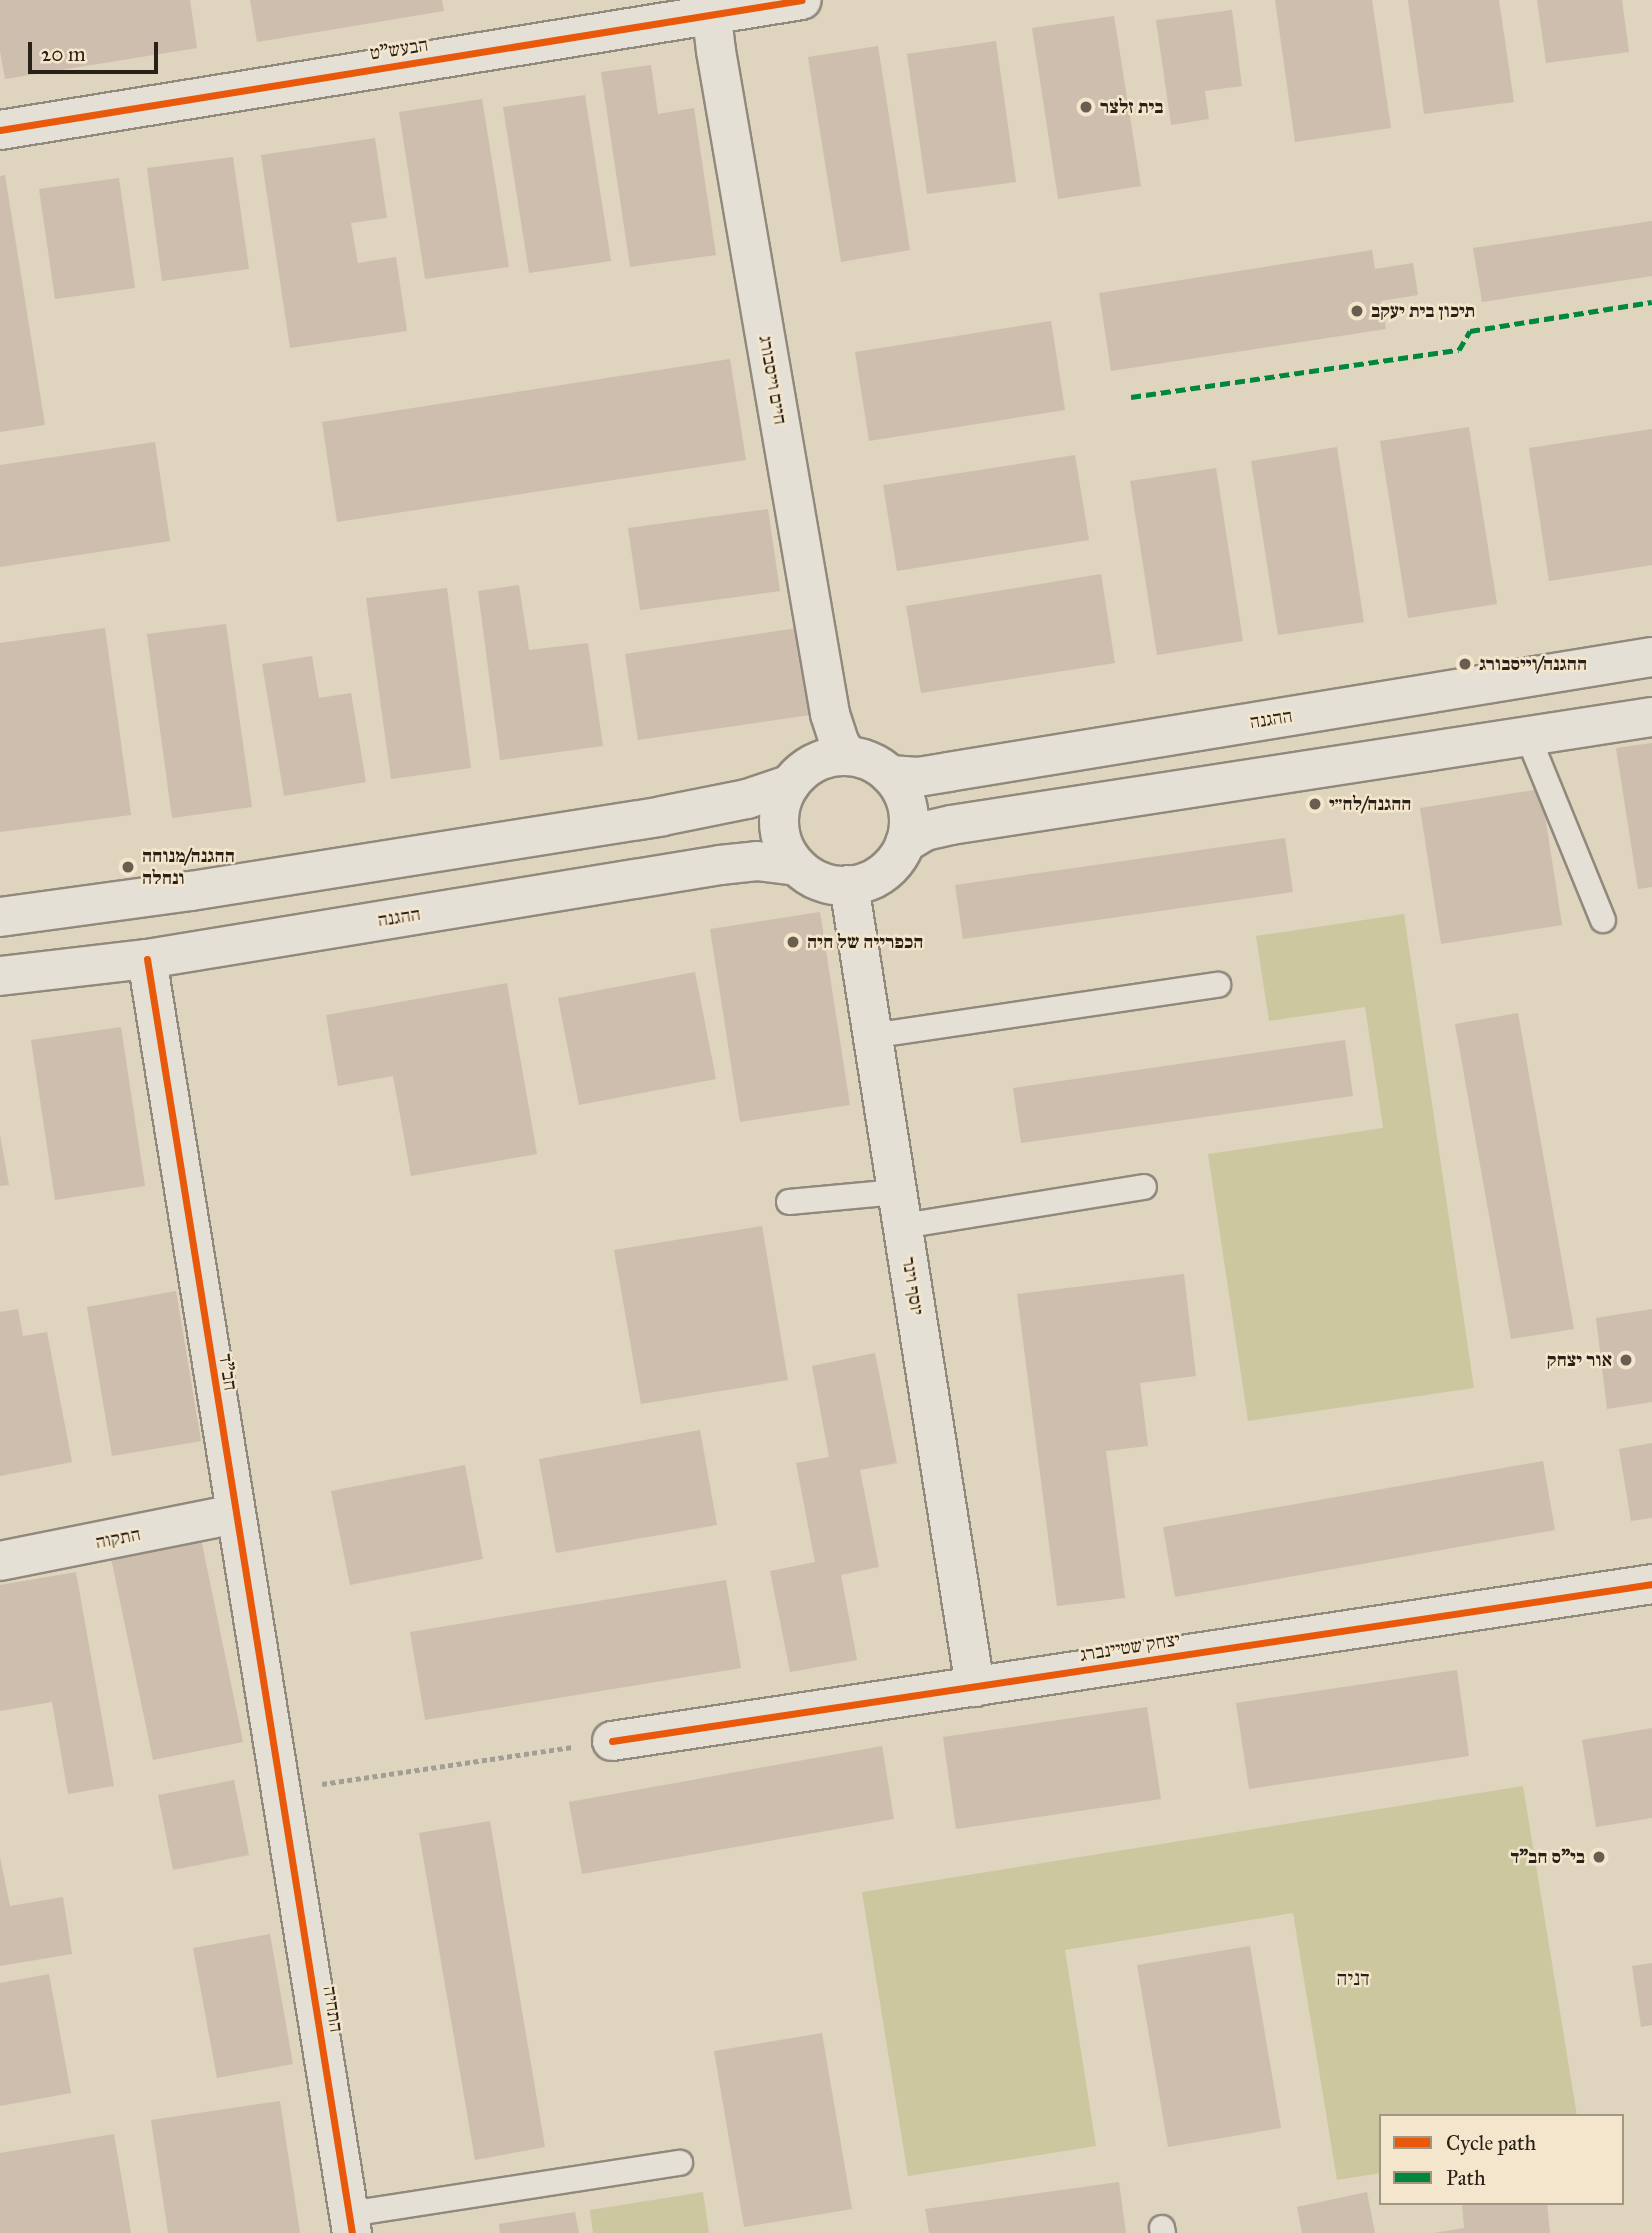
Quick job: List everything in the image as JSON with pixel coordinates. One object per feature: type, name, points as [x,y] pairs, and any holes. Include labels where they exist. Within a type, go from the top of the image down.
[{"type":"street","name":"הבעש\"ט","points":[[0,130],[711,7],[802,0]]},
{"type":"street","name":"חיים וייסבורג","points":[[711,7],[716,51],[830,714],[839,744],[848,756]]},
{"type":"street","name":"ההגנה","points":[[890,775],[919,777],[1652,657]]},
{"type":"street","points":[[905,843],[925,831],[951,825],[1527,734],[1652,717]]},
{"type":"street","points":[[848,756],[871,762],[890,775],[901,790],[909,825],[905,843],[894,862],[877,876],[849,885],[821,881],[797,866],[780,835],[782,799],[791,784],[816,762],[848,756]]},
{"type":"street","points":[[0,917],[203,889],[662,816],[747,799],[791,784]]},
{"type":"street","name":"ההגנה","points":[[0,976],[147,959],[720,865],[757,861],[797,866]]},
{"type":"street","name":"יוסף וינר","points":[[849,885],[975,1686]]},
{"type":"street","name":"חב\"ד","points":[[147,959],[235,1514],[282,1790]]},
{"type":"street","name":"התקוה","points":[[0,1561],[235,1514]]},
{"type":"street","name":"יצחק שטיינברג","points":[[612,1741],[1652,1584]]},
{"type":"street","name":"התחיה","points":[[282,1790],[351,2223]]},
{"type":"lane","points":[[1527,734],[1604,920]]},
{"type":"lane","points":[[871,1036],[1218,985]]},
{"type":"lane","points":[[789,1202],[900,1209],[1144,1187]]},
{"type":"lane","points":[[351,2223],[680,2162]]},
{"type":"path","points":[[282,1790],[612,1741]]},
{"type":"shaded area","points":[[1404,914],[1474,1388],[1248,1421],[1208,1154],[1383,1128],[1365,1007],[1269,1021],[1256,936]]},
{"type":"shaded area","points":[[1523,1786],[1577,2114],[1379,2114],[1379,2173],[1337,2180],[1293,1913],[1065,1950],[1096,2146],[908,2176],[862,1892]]},
{"type":"shaded area","points":[[703,2192],[709,2233],[593,2233],[590,2210]]},
{"type":"building","points":[[0,0],[190,0],[197,48],[5,79],[0,51]]},
{"type":"building","points":[[250,0],[442,0],[444,11],[257,42]]},
{"type":"building","points":[[1275,0],[1372,0],[1391,128],[1295,142]]},
{"type":"building","points":[[1408,0],[1499,0],[1514,102],[1424,114]]},
{"type":"building","points":[[1537,0],[1622,0],[1629,52],[1546,63]]},
{"type":"building","points":[[1232,10],[1242,86],[1205,91],[1209,119],[1171,125],[1156,20]]},
{"type":"building","name":"בית זלצר","points":[[1114,16],[1141,186],[1058,199],[1032,28]]},
{"type":"building","points":[[996,41],[1016,182],[927,194],[907,54]]},
{"type":"building","points":[[878,46],[910,250],[841,262],[808,57]]},
{"type":"building","points":[[651,65],[658,114],[694,108],[716,255],[630,267],[601,72]]},
{"type":"building","points":[[585,95],[611,261],[529,273],[503,107]]},
{"type":"building","points":[[482,99],[509,267],[425,279],[399,112]]},
{"type":"building","points":[[375,138],[387,218],[351,223],[358,263],[396,257],[407,331],[290,348],[261,155]]},
{"type":"building","points":[[233,157],[249,269],[162,281],[147,168]]},
{"type":"building","points":[[5,175],[45,425],[0,432],[0,176]]},
{"type":"building","points":[[119,178],[135,288],[55,299],[39,189]]},
{"type":"building","points":[[1652,221],[1652,276],[1482,302],[1473,248]]},
{"type":"building","points":[[1372,250],[1375,269],[1413,263],[1418,295],[1381,301],[1386,329],[1111,371],[1099,293]]},
{"type":"building","points":[[1051,321],[1065,410],[869,441],[855,352]]},
{"type":"building","points":[[730,359],[746,460],[337,522],[322,422]]},
{"type":"building","points":[[1469,427],[1497,604],[1408,618],[1380,441]]},
{"type":"building","points":[[1652,429],[1652,565],[1549,581],[1529,448]]},
{"type":"building","points":[[155,442],[170,541],[0,567],[0,465]]},
{"type":"building","points":[[1337,447],[1364,622],[1278,635],[1251,461]]},
{"type":"building","points":[[1075,455],[1089,540],[897,571],[883,485]]},
{"type":"building","points":[[1216,468],[1243,641],[1157,655],[1130,481]]},
{"type":"building","points":[[768,509],[780,591],[640,610],[628,528]]},
{"type":"building","points":[[1101,574],[1115,663],[921,693],[906,606]]},
{"type":"building","points":[[519,585],[529,650],[588,643],[603,746],[500,760],[478,591]]},
{"type":"building","points":[[447,588],[471,768],[391,779],[366,598]]},
{"type":"building","points":[[226,624],[252,807],[172,818],[147,634]]},
{"type":"building","points":[[105,628],[131,815],[0,832],[0,643]]},
{"type":"building","points":[[797,628],[810,715],[638,740],[625,654]]},
{"type":"building","points":[[312,656],[319,698],[351,693],[366,782],[284,796],[262,664]]},
{"type":"building","points":[[1652,743],[1652,887],[1638,889],[1616,748]]},
{"type":"building","points":[[1541,789],[1562,925],[1441,944],[1420,808]]},
{"type":"building","points":[[1285,838],[1293,892],[963,939],[955,885]]},
{"type":"building","points":[[820,912],[850,1105],[740,1122],[710,929]]},
{"type":"building","points":[[695,972],[716,1079],[579,1105],[558,998]]},
{"type":"building","points":[[507,983],[537,1154],[411,1176],[393,1076],[338,1086],[326,1015]]},
{"type":"building","points":[[1518,1013],[1574,1329],[1511,1339],[1455,1024]]},
{"type":"building","points":[[121,1027],[145,1186],[55,1200],[31,1040]]},
{"type":"building","points":[[1345,1040],[1353,1096],[1021,1143],[1013,1088]]},
{"type":"building","points":[[0,1135],[9,1185],[0,1186]]},
{"type":"building","points":[[762,1226],[788,1380],[641,1404],[614,1250]]},
{"type":"building","points":[[1184,1274],[1196,1376],[1140,1383],[1148,1446],[1106,1451],[1125,1598],[1057,1606],[1017,1294]]},
{"type":"building","points":[[176,1291],[201,1441],[112,1456],[87,1307]]},
{"type":"building","points":[[18,1309],[23,1336],[47,1332],[72,1462],[0,1476],[0,1312]]},
{"type":"building","name":"אור יצחק","points":[[1652,1309],[1652,1402],[1607,1409],[1596,1318]]},
{"type":"building","points":[[875,1353],[897,1463],[860,1470],[879,1567],[841,1575],[857,1660],[790,1672],[770,1571],[815,1562],[796,1463],[829,1457],[812,1366]]},
{"type":"building","points":[[700,1430],[717,1525],[556,1553],[539,1459]]},
{"type":"building","points":[[1652,1443],[1652,1518],[1631,1521],[1619,1449]]},
{"type":"building","points":[[1543,1461],[1555,1530],[1175,1597],[1163,1527]]},
{"type":"building","points":[[465,1465],[483,1559],[350,1585],[331,1491]]},
{"type":"building","points":[[201,1539],[243,1742],[153,1760],[111,1558]]},
{"type":"building","points":[[76,1572],[114,1786],[68,1794],[52,1702],[0,1711],[0,1585]]},
{"type":"building","points":[[726,1580],[741,1668],[425,1720],[410,1632]]},
{"type":"building","points":[[1457,1670],[1469,1756],[1249,1789],[1236,1703]]},
{"type":"building","points":[[1147,1707],[1161,1799],[956,1829],[943,1737]]},
{"type":"building","points":[[1652,1728],[1652,1818],[1596,1827],[1582,1740]]},
{"type":"building","points":[[882,1746],[894,1819],[582,1874],[569,1802]]},
{"type":"building","points":[[234,1780],[249,1855],[173,1870],[158,1795]]},
{"type":"building","points":[[490,1821],[545,2147],[475,2160],[419,1833]]},
{"type":"building","points":[[0,1857],[10,1906],[63,1897],[72,1954],[0,1966]]},
{"type":"building","points":[[270,1934],[293,2064],[217,2078],[193,1948]]},
{"type":"building","points":[[1250,1946],[1281,2128],[1168,2147],[1137,1965]]},
{"type":"building","points":[[1652,1963],[1652,2025],[1641,2027],[1632,1966]]},
{"type":"building","points":[[49,1974],[71,2093],[0,2106],[0,1983]]},
{"type":"building","points":[[822,2033],[852,2209],[744,2227],[714,2051]]},
{"type":"building","points":[[280,2101],[300,2233],[168,2233],[151,2120]]},
{"type":"building","points":[[114,2134],[131,2233],[0,2233],[0,2153]]},
{"type":"building","points":[[1119,2182],[1126,2233],[929,2233],[925,2209]]},
{"type":"building","points":[[1367,2192],[1375,2233],[1302,2233],[1297,2207]]},
{"type":"building","points":[[1462,2205],[1547,2205],[1550,2233],[1433,2233],[1464,2228]]},
{"type":"building","points":[[575,2212],[579,2233],[500,2233],[499,2224]]},
{"type":"marked path","points":[[1131,397],[1459,350],[1470,331],[1652,302]]},
{"type":"cycle path","points":[[0,130],[802,0]]},
{"type":"cycle path","points":[[147,959],[352,2233]]},
{"type":"cycle path","points":[[612,1741],[1652,1584]]},
{"type":"place","name":"בית זלצר","points":[[1086,107]]},
{"type":"place","name":"תיכון בית יעקב","points":[[1357,311]]},
{"type":"place","name":"ההגנה/וייסבורג","points":[[1465,664]]},
{"type":"place","name":"ההגנה/לח״י","points":[[1315,804]]},
{"type":"place","name":"ההגנה/מנוחה ונחלה","points":[[128,867]]},
{"type":"place","name":"הכפרייה של חיה","points":[[793,942]]},
{"type":"place","name":"אור יצחק","points":[[1626,1360]]},
{"type":"place","name":"בי\"ס חב\"ד","points":[[1599,1857]]},
{"type":"district","name":"דניה","points":[[1353,1978]]}]
